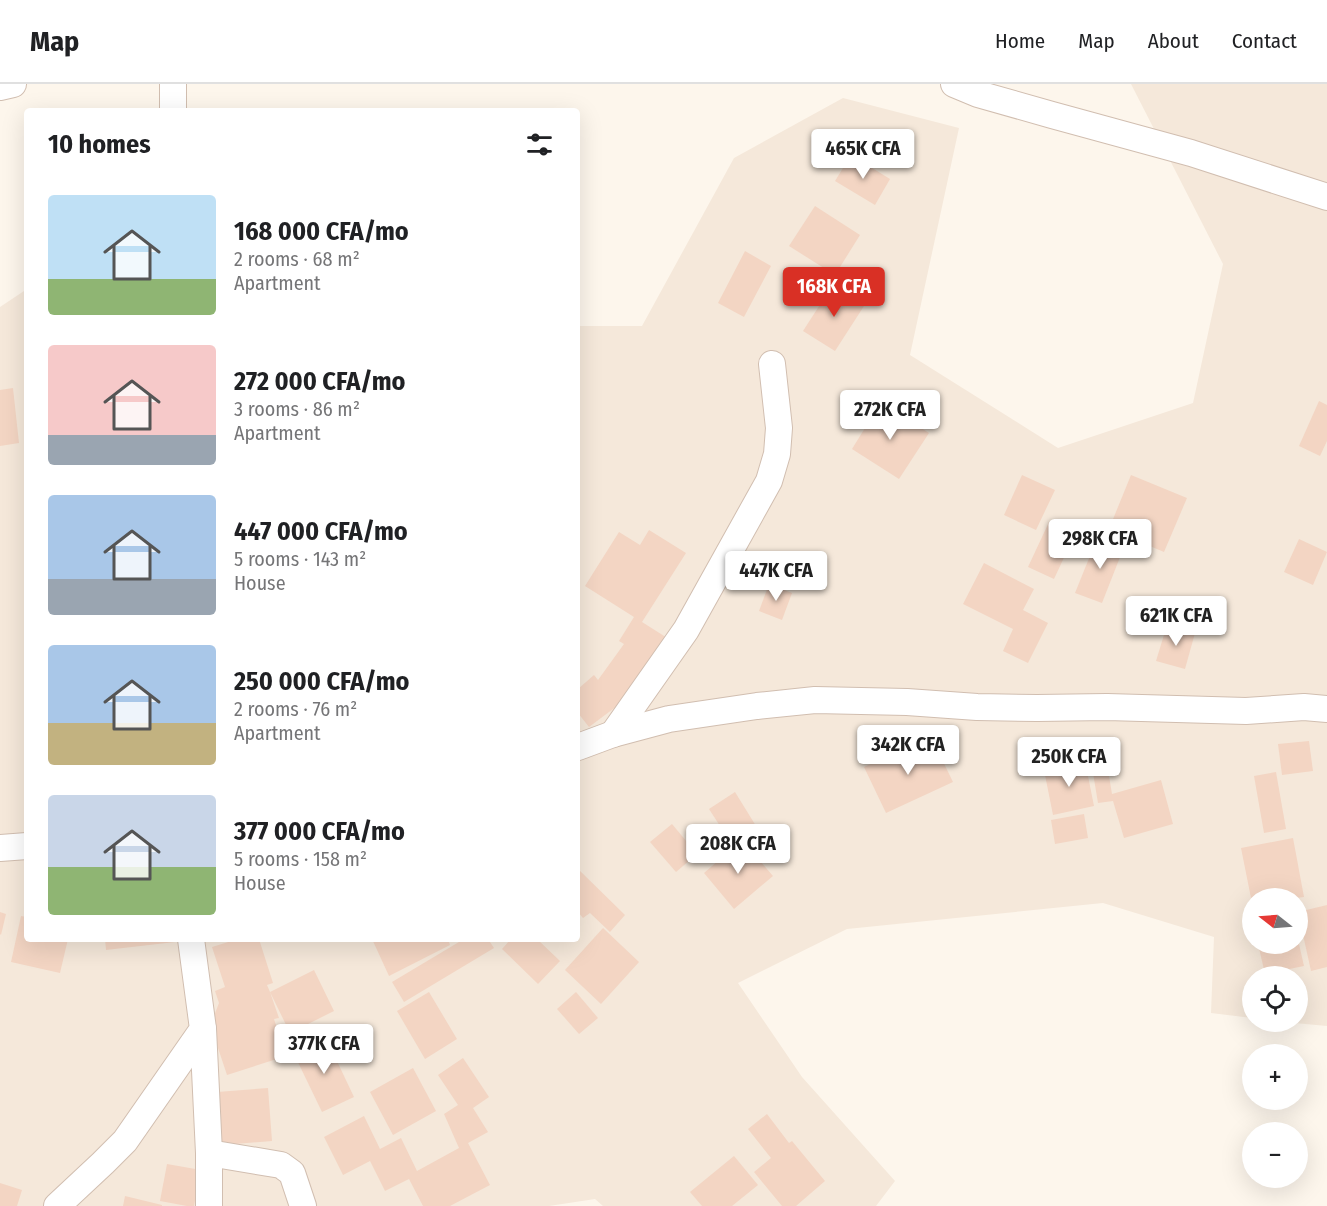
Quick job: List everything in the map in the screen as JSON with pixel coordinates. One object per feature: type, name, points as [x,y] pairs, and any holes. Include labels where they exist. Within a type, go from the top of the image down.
[{"type":"street","points":[[0,87],[13,84]]},
{"type":"street","points":[[173,84],[173,108]]},
{"type":"street","points":[[954,84],[978,94],[1052,116],[1191,153],[1327,197]]},
{"type":"street","points":[[613,734],[686,630],[769,481],[777,454],[779,428],[772,364]]},
{"type":"street","points":[[580,746],[613,734],[669,719],[815,700],[907,702],[976,707],[1107,707],[1246,711],[1304,707],[1327,709]]},
{"type":"street","points":[[0,848],[24,846]]},
{"type":"street","points":[[191,942],[203,1029],[209,1152],[209,1206]]},
{"type":"street","points":[[57,1206],[125,1141],[203,1029]]},
{"type":"street","points":[[209,1152],[281,1166],[292,1173],[303,1206]]},
{"type":"shaded area","points":[[1131,84],[1327,84],[1327,1026],[1308,1024],[1308,966],[1242,966],[1242,1017],[1211,1013],[1214,937],[1103,903],[847,929],[738,983],[802,1077],[895,1181],[876,1206],[603,1206],[595,1199],[549,1206],[0,1206],[0,307],[24,291],[24,942],[580,942],[580,326],[642,326],[734,158],[843,98],[959,128],[910,355],[1058,448],[1193,403],[1223,264]]},
{"type":"building","points":[[851,155],[890,179],[875,205],[835,181]]},
{"type":"building","points":[[815,206],[860,235],[835,275],[789,246]]},
{"type":"building","points":[[745,251],[771,266],[744,317],[718,303]]},
{"type":"building","points":[[832,286],[864,306],[835,351],[803,331]]},
{"type":"building","points":[[13,388],[19,443],[0,446],[0,390]]},
{"type":"building","points":[[1319,401],[1327,405],[1327,441],[1320,456],[1299,446]]},
{"type":"building","points":[[881,402],[929,433],[899,479],[852,449]]},
{"type":"building","points":[[1022,475],[1055,490],[1036,530],[1004,515]]},
{"type":"building","points":[[1131,475],[1187,498],[1164,552],[1109,529]]},
{"type":"building","points":[[1049,522],[1075,534],[1054,579],[1028,567]]},
{"type":"building","points":[[649,530],[686,553],[642,622],[672,641],[621,703],[589,727],[580,716],[580,687],[594,675],[598,680],[624,644],[619,641],[634,617],[585,586],[619,532],[640,545]]},
{"type":"building","points":[[1098,536],[1124,547],[1102,603],[1075,593]]},
{"type":"building","points":[[1299,539],[1327,552],[1313,585],[1284,572]]},
{"type":"building","points":[[984,563],[1034,589],[1023,610],[1048,623],[1028,663],[1003,651],[1013,629],[963,604]]},
{"type":"building","points":[[769,584],[792,593],[782,620],[759,611]]},
{"type":"building","points":[[1167,625],[1195,633],[1185,669],[1156,661]]},
{"type":"building","points":[[933,741],[953,782],[886,813],[864,767],[898,751],[901,757]]},
{"type":"building","points":[[1309,741],[1313,771],[1282,775],[1278,744]]},
{"type":"building","points":[[1105,752],[1112,794],[1161,780],[1173,824],[1124,838],[1113,801],[1098,803],[1090,755]]},
{"type":"building","points":[[1085,761],[1094,806],[1053,815],[1044,770]]},
{"type":"building","points":[[1276,772],[1286,829],[1264,833],[1254,776]]},
{"type":"building","points":[[735,792],[756,826],[731,843],[709,809]]},
{"type":"building","points":[[1084,814],[1088,838],[1055,844],[1051,820]]},
{"type":"building","points":[[672,824],[697,854],[676,872],[650,842]]},
{"type":"building","points":[[1293,838],[1302,888],[1249,888],[1241,848]]},
{"type":"building","points":[[742,840],[773,876],[734,909],[704,873]]},
{"type":"building","points":[[580,871],[625,915],[610,932],[590,913],[583,918],[580,914]]},
{"type":"building","points":[[1327,905],[1327,967],[1311,971],[1307,954],[1308,910]]},
{"type":"building","points":[[0,912],[6,914],[1,935],[0,934]]},
{"type":"building","points":[[21,916],[24,916],[24,942],[67,942],[60,973],[11,962]]},
{"type":"building","points":[[603,928],[639,962],[601,1004],[565,970]]},
{"type":"building","points":[[105,942],[175,942],[106,950]]},
{"type":"building","points":[[228,942],[260,942],[273,983],[267,985],[279,1018],[274,1019],[286,1056],[227,1075],[215,1039],[212,1021],[219,1003],[215,991],[225,987],[212,947]]},
{"type":"building","points":[[373,942],[449,942],[450,945],[389,976]]},
{"type":"building","points":[[459,942],[490,942],[494,948],[404,1002],[392,982]]},
{"type":"building","points":[[508,942],[540,942],[560,961],[538,984],[502,949]]},
{"type":"building","points":[[1260,954],[1301,954],[1304,966],[1263,966]]},
{"type":"building","points":[[314,970],[334,1011],[290,1033],[270,992]]},
{"type":"building","points":[[429,992],[457,1039],[425,1059],[397,1011]]},
{"type":"building","points":[[576,992],[598,1018],[579,1034],[557,1009]]},
{"type":"building","points":[[326,1038],[354,1097],[322,1112],[294,1054]]},
{"type":"building","points":[[463,1058],[489,1097],[473,1108],[488,1132],[468,1143],[490,1185],[450,1206],[423,1206],[409,1179],[385,1191],[370,1161],[343,1175],[324,1137],[364,1116],[380,1149],[401,1138],[417,1171],[459,1148],[444,1114],[458,1105],[438,1075]]},
{"type":"building","points":[[413,1068],[436,1111],[393,1135],[370,1092]]},
{"type":"building","points":[[268,1088],[272,1141],[222,1145],[217,1092]]},
{"type":"building","points":[[767,1114],[789,1143],[792,1141],[825,1181],[796,1206],[782,1206],[754,1172],[771,1158],[748,1129]]},
{"type":"building","points":[[734,1156],[758,1185],[732,1206],[702,1206],[690,1192]]},
{"type":"building","points":[[167,1164],[201,1170],[194,1206],[160,1201]]},
{"type":"building","points":[[0,1183],[22,1190],[17,1206],[0,1206]]},
{"type":"building","points":[[125,1196],[162,1205],[162,1206],[123,1206]]}]
